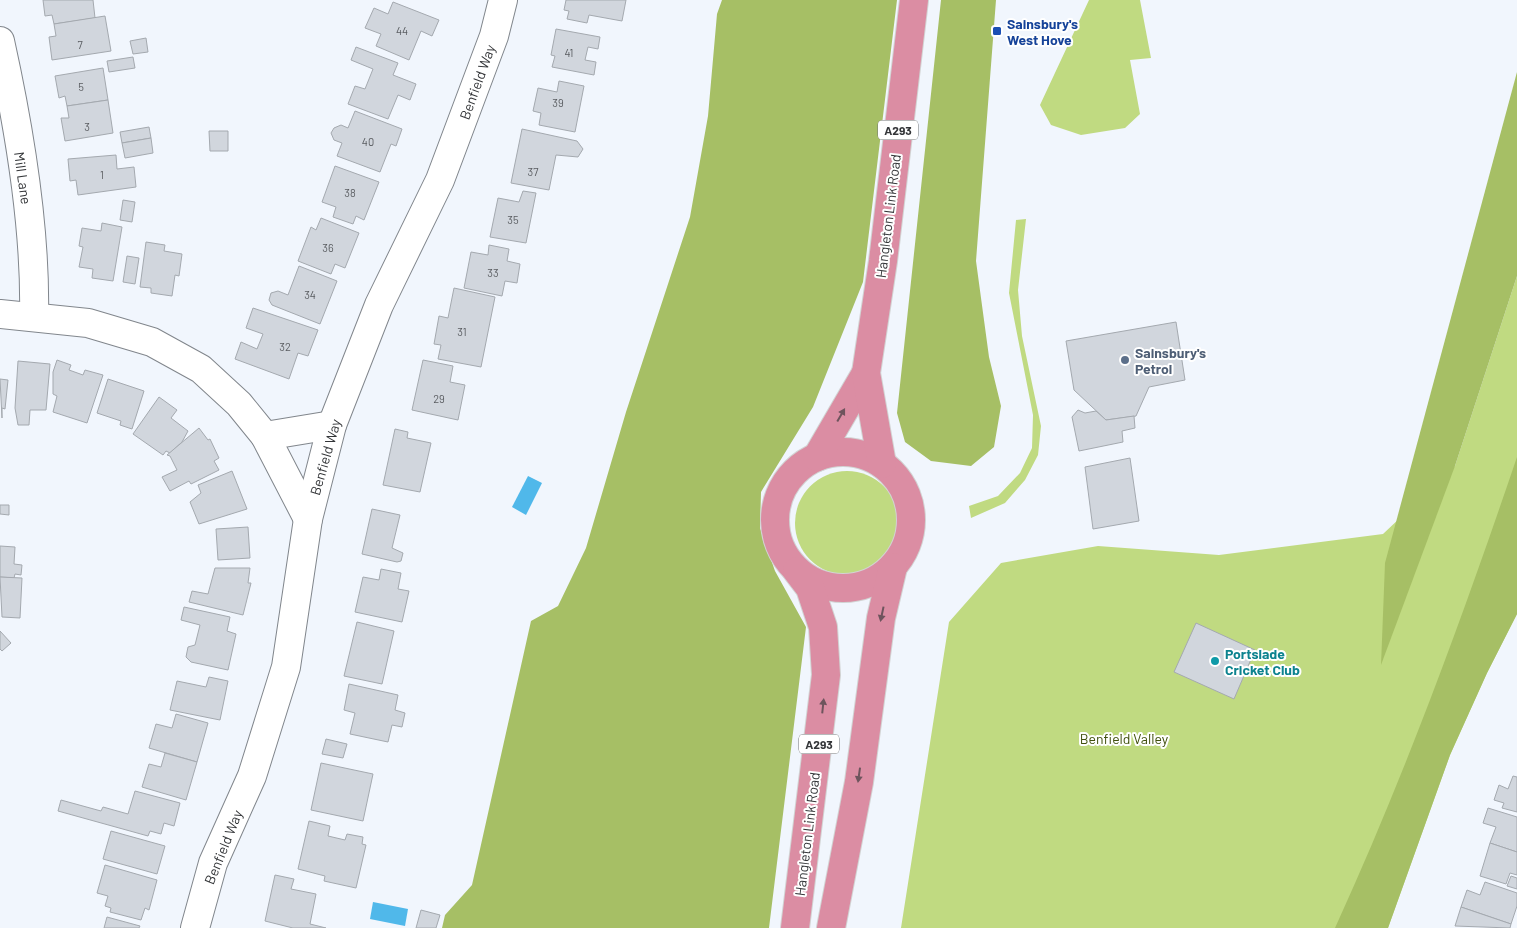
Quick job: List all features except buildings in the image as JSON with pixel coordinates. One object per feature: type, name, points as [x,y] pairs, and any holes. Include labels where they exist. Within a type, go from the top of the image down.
[{"type":"highway","name":"Hangleton Link Road","points":[[882,464],[866,372],[883,261],[914,0]]},
{"type":"highway","name":"Hangleton Link Road","points":[[816,457],[866,372]]},
{"type":"highway","points":[[840,452],[859,452],[882,464],[900,482],[908,499],[912,521],[907,545],[893,566],[874,581],[852,588],[834,588],[812,580],[794,567],[784,554],[776,533],[775,511],[783,488],[797,470],[816,457],[840,452]]},
{"type":"highway","points":[[831,928],[858,782],[881,618],[893,566]]},
{"type":"highway","name":"Hangleton Link Road","points":[[794,567],[810,588],[823,627],[826,675],[795,928]]},
{"type":"street","name":"Benfield Way","points":[[195,928],[213,863],[252,776],[286,667],[308,519],[332,425],[378,304],[440,180],[494,36],[503,0]]},
{"type":"street","name":"Mill Lane","points":[[0,41],[11,90],[28,212],[35,283],[34,317]]},
{"type":"street","points":[[0,314],[88,323],[152,342],[201,369],[239,404],[264,436],[308,519]]},
{"type":"street","points":[[264,436],[332,425]]},
{"type":"green space","points":[[722,0],[897,0],[863,282],[813,407],[761,492],[760,528],[775,571],[806,627],[769,928],[442,928],[445,915],[472,885],[531,621],[558,606],[586,548],[626,412],[690,217],[708,116],[717,14]]},
{"type":"green space","points":[[941,0],[996,0],[976,261],[989,357],[1001,406],[994,447],[971,466],[931,461],[905,442],[897,413]]},
{"type":"green space","points":[[1089,0],[1140,0],[1151,58],[1130,60],[1140,114],[1125,128],[1081,135],[1051,125],[1040,105]]},
{"type":"green space","points":[[1517,72],[1517,276],[1455,466],[1381,665],[1385,563]]},
{"type":"green space","points":[[1026,219],[1018,290],[1022,336],[1041,426],[1038,455],[1025,480],[1005,503],[971,518],[969,506],[998,496],[1020,473],[1032,448],[1033,415],[1009,293],[1016,220]]},
{"type":"green space","name":"Benfield Valley","points":[[1517,276],[1517,614],[1487,673],[1450,755],[1388,928],[901,928],[949,622],[1001,563],[1098,546],[1219,555],[1383,534],[1455,466]]},
{"type":"green space","points":[[1517,457],[1517,614],[1487,673],[1450,755],[1388,928],[1335,928],[1361,870],[1432,695]]},
{"type":"green space","points":[[847,471],[867,475],[884,486],[895,503],[899,523],[895,543],[884,560],[867,571],[847,575],[827,571],[810,560],[799,543],[795,523],[799,503],[810,486],[827,475]]},
{"type":"water","points":[[528,476],[542,483],[526,515],[512,507]]},
{"type":"water","points":[[373,902],[408,909],[405,926],[370,919]]},
{"type":"place","name":"Sainsbury's West Hove","points":[[997,31]]},
{"type":"place","name":"Sainsbury's Petrol","points":[[1125,360]]},
{"type":"place","name":"Portslade Cricket Club","points":[[1215,661]]}]
